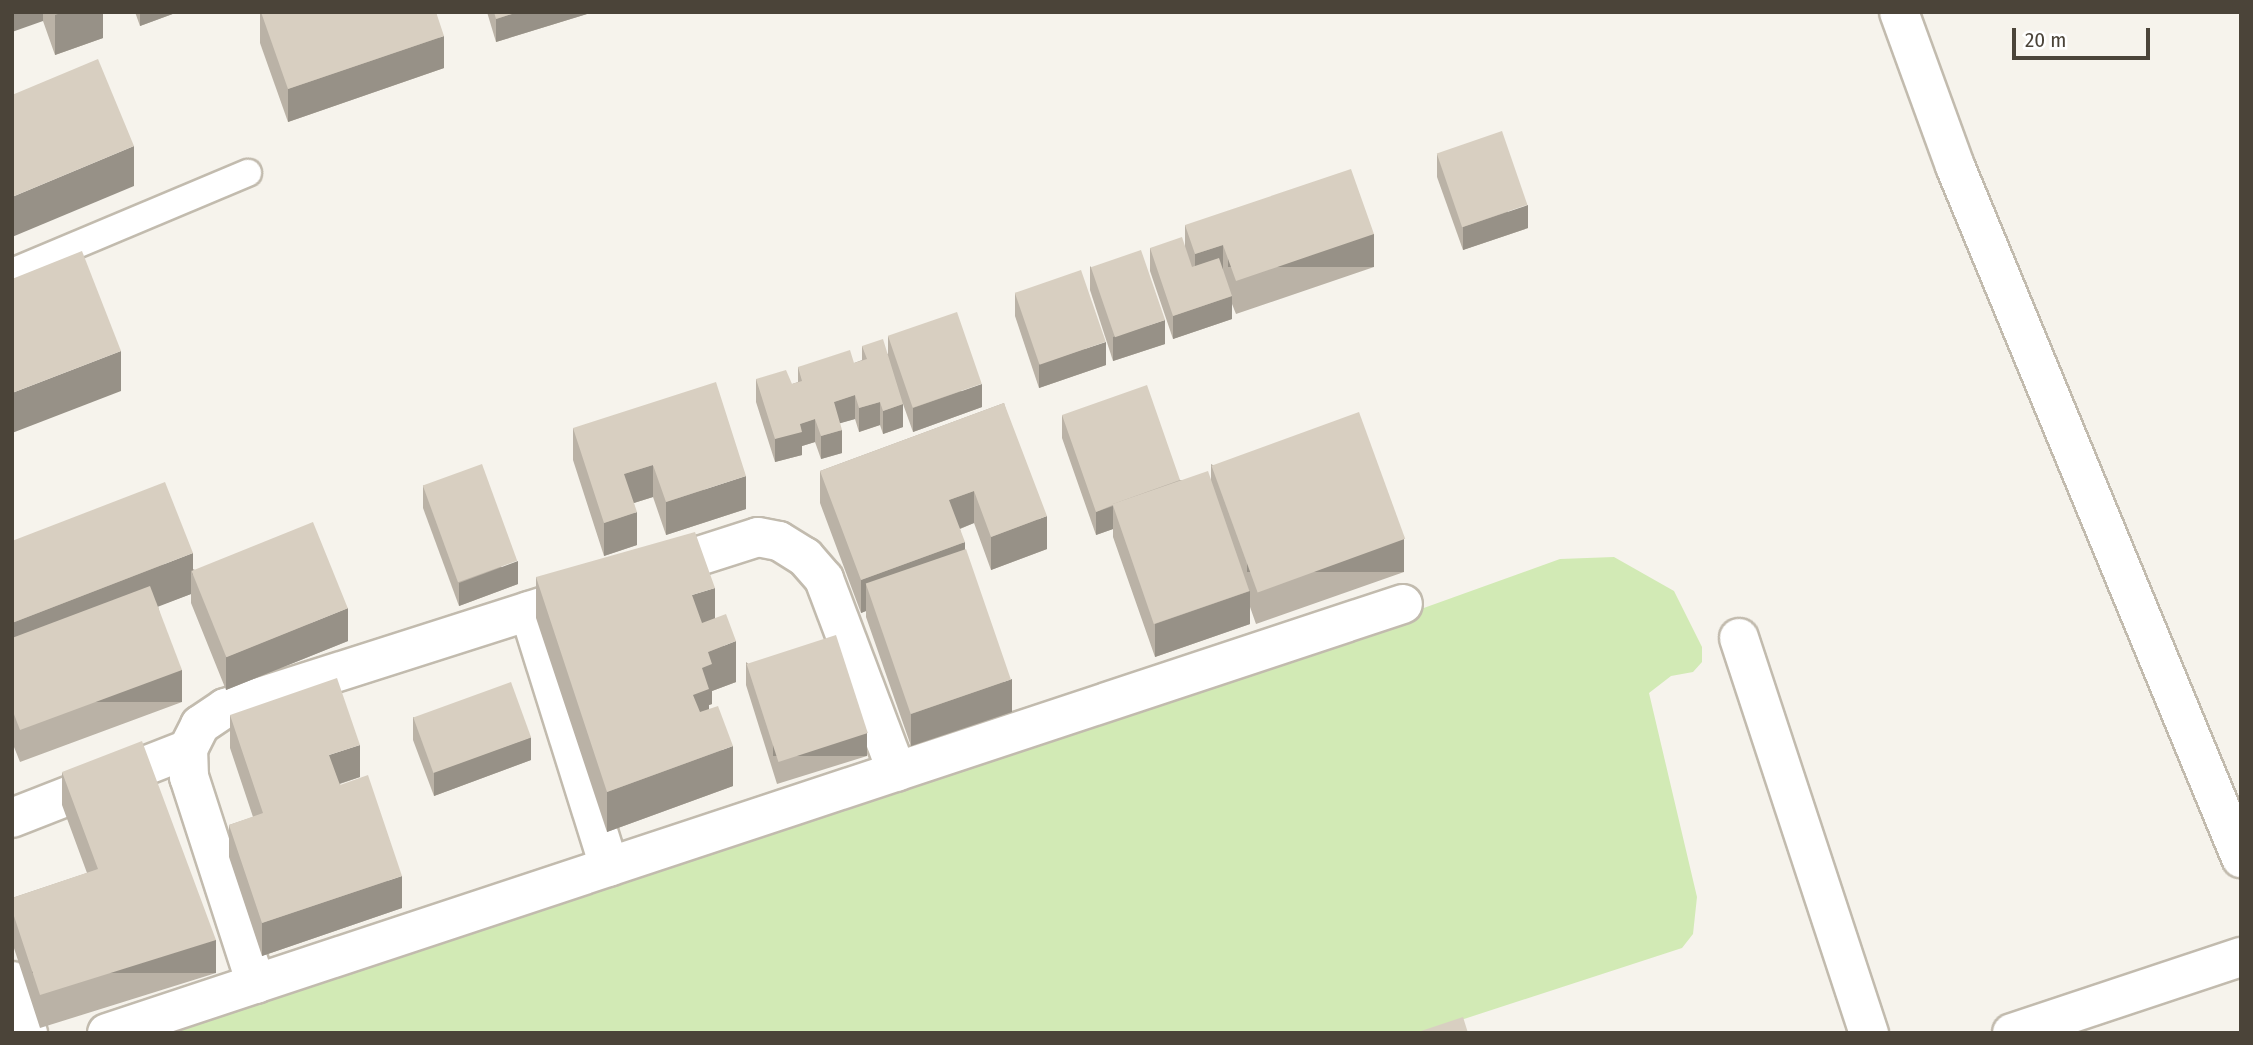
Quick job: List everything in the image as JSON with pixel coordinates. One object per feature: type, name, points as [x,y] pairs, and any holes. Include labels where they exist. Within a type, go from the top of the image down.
[{"type":"street","points":[[1899,12],[1955,166],[2241,858]]},
{"type":"street","points":[[256,984],[190,777],[187,749],[200,725],[225,708],[758,537],[779,541],[805,556],[824,579],[897,772]]},
{"type":"street","points":[[107,1033],[1403,604]]},
{"type":"street","points":[[529,611],[609,867]]},
{"type":"street","points":[[1739,638],[1869,1033]]},
{"type":"street","points":[[12,818],[21,810],[187,749]]},
{"type":"street","points":[[2012,1033],[2241,957]]},
{"type":"street","points":[[12,981],[28,1033]]},
{"type":"lane","points":[[12,272],[248,173]]},
{"type":"green space","points":[[1614,557],[1674,591],[1702,647],[1702,662],[1693,672],[1671,676],[1649,693],[1697,897],[1693,934],[1682,948],[1421,1033],[169,1033],[1070,735],[1560,559]]},
{"type":"building","points":[[261,12],[436,12],[444,36],[288,89]]},
{"type":"building","points":[[494,12],[518,12],[496,19]]},
{"type":"building","points":[[98,59],[134,146],[12,197],[12,95]]},
{"type":"building","points":[[1502,131],[1527,205],[1462,227],[1437,153]]},
{"type":"building","points":[[1351,169],[1374,234],[1236,281],[1223,245],[1195,254],[1185,225]]},
{"type":"building","points":[[1182,237],[1192,267],[1219,258],[1232,296],[1173,316],[1150,248]]},
{"type":"building","points":[[1141,250],[1165,320],[1115,337],[1091,267]]},
{"type":"building","points":[[82,251],[121,351],[12,393],[12,279]]},
{"type":"building","points":[[1081,270],[1106,342],[1040,365],[1015,293]]},
{"type":"building","points":[[957,312],[982,384],[913,408],[888,336]]},
{"type":"building","points":[[883,339],[903,404],[883,411],[880,402],[859,408],[855,395],[834,402],[842,430],[821,436],[815,419],[800,424],[802,432],[775,439],[756,379],[786,370],[792,384],[802,381],[798,367],[850,350],[854,363],[867,359],[862,346]]},
{"type":"building","points":[[716,382],[746,476],[666,502],[653,465],[624,474],[637,512],[604,523],[573,428]]},
{"type":"building","points":[[1147,385],[1180,480],[1096,512],[1062,415]]},
{"type":"building","points":[[1004,403],[1047,516],[991,537],[974,491],[949,500],[965,542],[861,580],[820,471]]},
{"type":"building","points":[[1359,412],[1405,539],[1258,593],[1211,466]]},
{"type":"building","points":[[482,464],[517,561],[458,582],[423,486]]},
{"type":"building","points":[[1208,471],[1249,591],[1154,624],[1113,504]]},
{"type":"building","points":[[165,482],[193,553],[12,623],[12,541]]},
{"type":"building","points":[[313,522],[348,608],[226,657],[192,571]]},
{"type":"building","points":[[695,532],[715,588],[692,595],[702,623],[726,614],[736,641],[708,652],[712,664],[702,668],[709,689],[693,695],[700,712],[718,706],[733,746],[607,792],[536,577]]},
{"type":"building","points":[[966,549],[1011,679],[911,714],[866,584]]},
{"type":"building","points":[[150,586],[182,670],[20,730],[12,709],[12,638]]},
{"type":"building","points":[[836,635],[868,733],[778,762],[747,664]]},
{"type":"building","points":[[337,678],[360,745],[329,755],[340,785],[368,775],[402,876],[262,923],[229,825],[263,813],[230,715]]},
{"type":"building","points":[[511,682],[531,737],[433,773],[413,718]]},
{"type":"building","points":[[142,741],[216,940],[40,995],[12,910],[12,898],[98,869],[62,772]]},
{"type":"building","points":[[1463,1017],[1468,1033],[1415,1033]]}]
